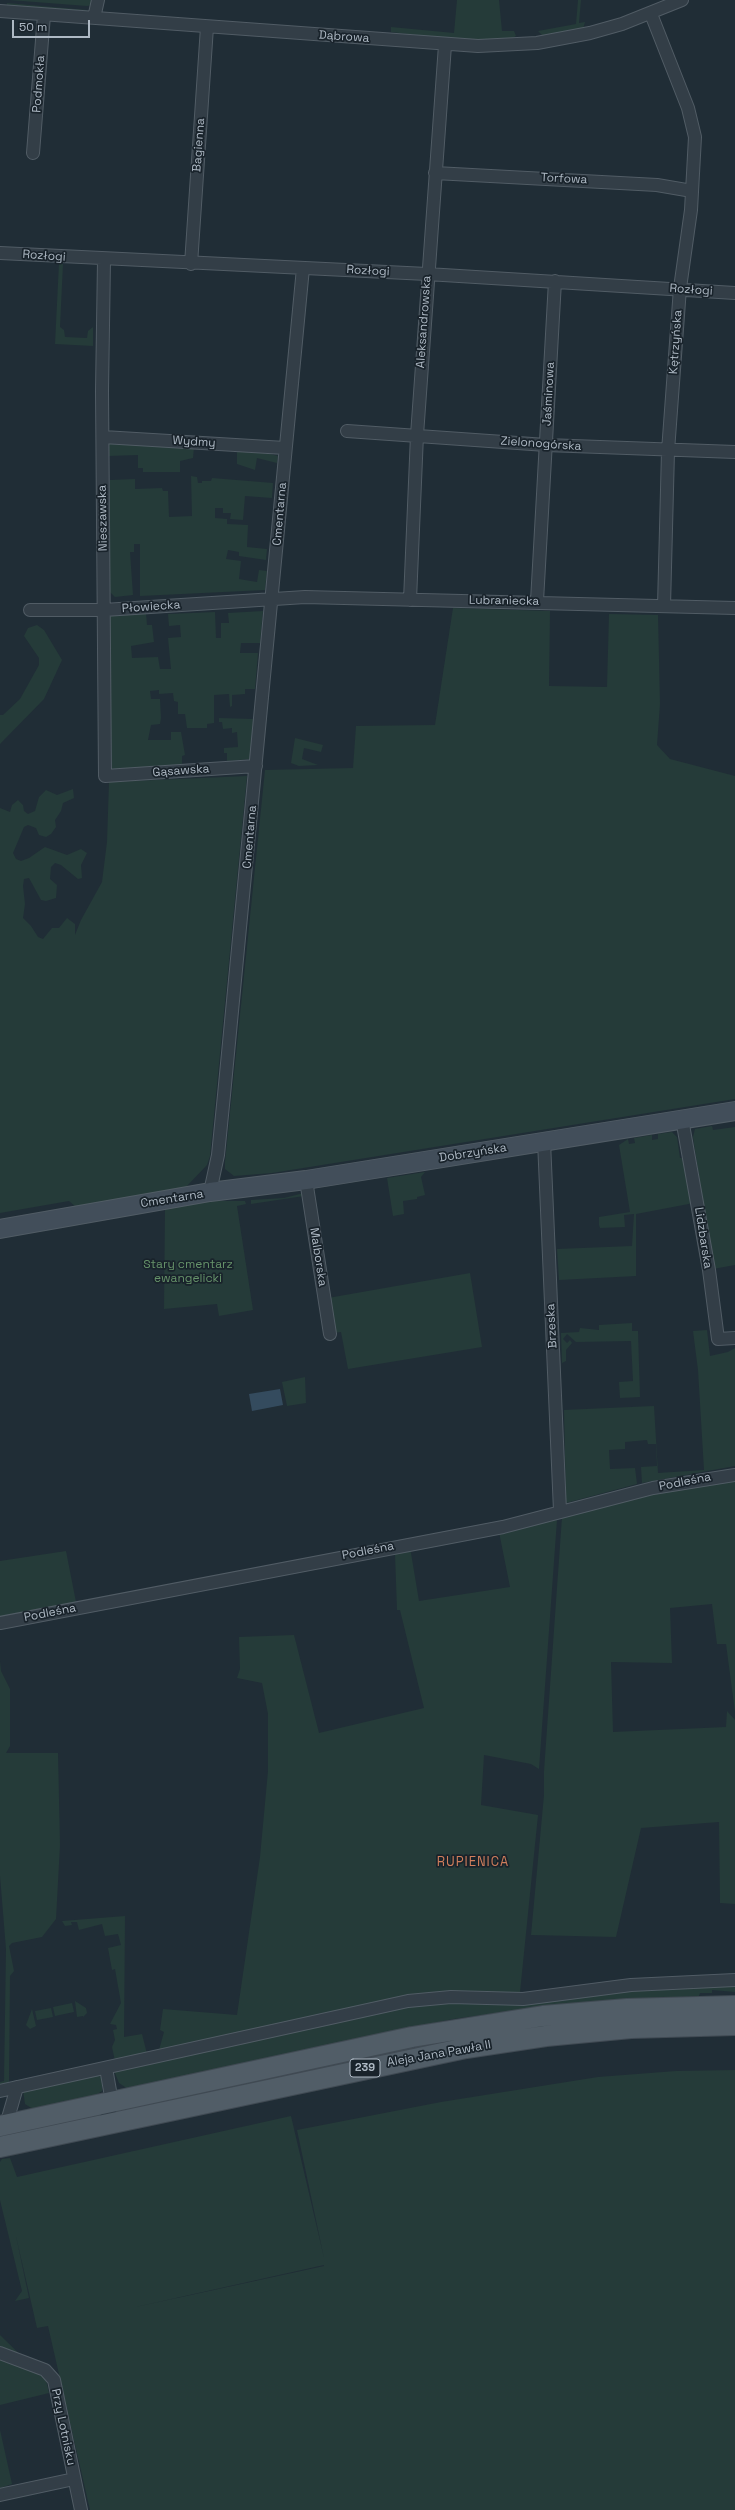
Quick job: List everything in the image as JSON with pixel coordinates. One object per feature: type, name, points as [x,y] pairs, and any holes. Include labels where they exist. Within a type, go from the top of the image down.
[{"type":"main road","name":"Aleja Jana Pawła II","points":[[3,2126],[412,2037],[543,2016],[627,2009],[735,2006]]},
{"type":"main road","name":"Aleja Jana Pawła II","points":[[0,2147],[466,2048],[546,2036],[624,2029],[735,2024]]},
{"type":"street","points":[[94,18],[98,0]]},
{"type":"street","name":"Dąbrowa","points":[[0,11],[445,45],[484,46],[537,43],[590,33],[651,14],[682,0]]},
{"type":"street","name":"Kętrzyńska","points":[[651,14],[688,108],[694,137],[692,191],[680,288],[668,451],[664,606]]},
{"type":"street","name":"Podmokła","points":[[34,153],[44,15]]},
{"type":"street","name":"Bagienna","points":[[191,264],[207,27]]},
{"type":"street","name":"Aleksandrowska","points":[[410,600],[417,435],[427,274],[445,45]]},
{"type":"street","name":"Torfowa","points":[[436,174],[657,185],[692,191]]},
{"type":"street","name":"Rozłogi","points":[[0,253],[104,260],[427,274],[680,288],[735,293]]},
{"type":"street","name":"Nieszawska","points":[[104,260],[103,437],[105,776]]},
{"type":"street","name":"Cmentarna","points":[[0,1229],[210,1192],[218,1155],[303,268]]},
{"type":"street","name":"Jaśminowa","points":[[537,602],[555,281]]},
{"type":"street","name":"Zielonogórska","points":[[347,431],[417,435],[546,446],[735,452]]},
{"type":"street","name":"Wydmy","points":[[103,437],[285,448]]},
{"type":"street","name":"Lubraniecka","points":[[272,599],[305,597],[735,608]]},
{"type":"street","name":"Płowiecka","points":[[30,610],[104,610],[272,599]]},
{"type":"street","name":"Gąsawska","points":[[105,776],[256,766]]},
{"type":"street","name":"Dobrzyńska","points":[[210,1192],[306,1180],[735,1111]]},
{"type":"street","name":"Lidzbarska","points":[[682,1119],[708,1263],[718,1339],[735,1338]]},
{"type":"street","name":"Brzeska","points":[[544,1141],[560,1511]]},
{"type":"street","name":"Malborska","points":[[306,1180],[330,1334]]},
{"type":"street","name":"Podleśna","points":[[0,1623],[503,1526],[688,1481],[735,1475]]},
{"type":"street","points":[[0,2091],[408,2001],[451,1997],[522,1999],[631,1985],[735,1980]]},
{"type":"street","points":[[100,2125],[109,2114],[112,2102],[106,2068]]},
{"type":"street","name":"Aleja Jana Pawła II","points":[[3,2126],[17,2087]]},
{"type":"street","name":"Przy Lotnisku","points":[[0,2353],[45,2370],[54,2380],[81,2510]]},
{"type":"street","points":[[0,2495],[74,2479]]},
{"type":"green space","points":[[9,0],[93,0],[92,5],[87,6]]},
{"type":"green space","points":[[457,0],[499,0],[502,31],[514,31],[516,36],[511,39],[478,42],[391,32],[391,27],[454,33]]},
{"type":"green space","points":[[578,0],[581,0],[579,23],[585,22],[583,29],[544,37],[538,31],[576,24]]},
{"type":"green space","points":[[7,3],[88,10],[84,12],[6,7]]},
{"type":"green space","points":[[59,263],[63,264],[60,327],[64,330],[65,337],[87,338],[88,331],[93,327],[93,346],[55,344]]},
{"type":"green space","points":[[109,441],[194,447],[193,458],[180,461],[180,472],[143,472],[143,468],[138,468],[138,455],[108,456]]},
{"type":"green space","points":[[237,448],[270,452],[270,454],[278,456],[277,463],[257,458],[255,470],[237,464]]},
{"type":"green space","points":[[191,476],[197,477],[198,483],[202,483],[202,481],[211,481],[212,478],[273,483],[272,498],[245,496],[243,520],[230,519],[231,513],[223,513],[223,508],[215,508],[215,518],[227,519],[227,524],[248,525],[247,547],[267,549],[266,560],[239,556],[239,552],[228,550],[226,559],[241,561],[239,579],[257,582],[259,570],[267,571],[265,590],[140,596],[140,544],[134,544],[134,552],[130,552],[133,595],[115,597],[109,591],[110,480],[135,479],[135,489],[162,488],[163,491],[168,491],[169,517],[192,516]]},
{"type":"green space","points":[[453,608],[550,611],[549,686],[607,687],[609,614],[658,615],[660,704],[657,745],[670,759],[735,776],[735,1099],[272,1173],[234,1176],[225,1169],[225,1162],[265,770],[353,768],[356,726],[435,725]]},
{"type":"green space","points":[[263,611],[260,643],[241,643],[240,653],[258,653],[255,689],[245,689],[245,694],[232,695],[232,706],[230,707],[229,694],[214,695],[214,723],[207,724],[207,728],[187,728],[185,714],[178,714],[178,702],[174,701],[173,693],[159,694],[159,690],[150,691],[151,699],[160,699],[161,718],[160,724],[151,725],[148,740],[171,740],[171,732],[181,732],[185,755],[182,756],[182,765],[112,769],[108,614],[146,613],[147,625],[152,625],[154,642],[131,646],[132,658],[158,657],[160,669],[171,669],[168,638],[181,637],[180,625],[169,626],[168,614],[215,612],[216,638],[221,638],[221,623],[229,623],[228,613]]},
{"type":"green space","points":[[37,625],[44,630],[62,660],[44,699],[0,744],[0,715],[3,715],[20,699],[39,665],[39,658],[24,636],[28,628]]},
{"type":"green space","points":[[219,718],[253,719],[251,759],[227,761],[227,753],[224,753],[224,748],[238,747],[237,732],[232,733],[232,728],[223,729],[222,722],[219,722]]},
{"type":"green space","points":[[295,738],[323,745],[321,752],[304,748],[302,759],[318,765],[299,766],[291,763]]},
{"type":"green space","points":[[247,776],[210,1156],[207,1165],[186,1187],[76,1207],[69,1201],[0,1213],[0,808],[10,812],[12,805],[18,800],[23,805],[24,811],[28,814],[35,811],[39,797],[46,790],[57,795],[73,789],[74,798],[63,803],[61,811],[55,820],[56,827],[51,834],[46,837],[39,835],[36,828],[28,825],[24,827],[13,853],[16,859],[21,861],[29,858],[45,847],[67,855],[81,849],[87,853],[81,865],[82,878],[78,879],[61,865],[55,863],[51,867],[50,879],[57,885],[56,898],[46,901],[41,900],[29,878],[24,879],[23,886],[25,904],[23,918],[31,926],[38,937],[43,939],[52,928],[59,928],[67,918],[75,924],[75,935],[81,920],[102,882],[107,842],[109,782]]},
{"type":"green space","points":[[712,1126],[713,1130],[735,1127],[735,1265],[713,1269],[693,1137],[695,1129]]},
{"type":"green space","points":[[672,1132],[677,1137],[680,1158],[683,1158],[694,1203],[636,1214],[636,1276],[559,1280],[557,1249],[632,1246],[634,1214],[624,1215],[625,1227],[600,1228],[599,1225],[599,1217],[630,1212],[619,1145],[628,1139],[629,1144],[635,1143],[634,1138],[652,1135],[652,1140],[658,1139],[658,1134]]},
{"type":"green space","points":[[425,1172],[421,1177],[425,1195],[417,1197],[417,1199],[403,1201],[404,1214],[393,1216],[387,1178]]},
{"type":"green space","points":[[304,1193],[304,1196],[251,1204],[251,1200],[284,1198]]},
{"type":"green space","name":"Stary cmentarz ewangelicki","points":[[207,1201],[245,1201],[246,1204],[237,1206],[253,1310],[219,1316],[217,1304],[164,1309],[165,1209]]},
{"type":"green space","points":[[470,1273],[482,1347],[348,1369],[341,1332],[333,1333],[328,1298]]},
{"type":"green space","points":[[632,1323],[632,1331],[638,1331],[640,1397],[620,1398],[619,1382],[633,1381],[631,1341],[576,1342],[567,1334],[563,1339],[567,1343],[570,1340],[572,1343],[566,1350],[566,1361],[562,1363],[561,1333],[579,1332],[580,1328],[599,1330],[599,1325]]},
{"type":"green space","points":[[707,1330],[710,1356],[728,1352],[735,1348],[735,1466],[642,1483],[641,1467],[657,1466],[656,1444],[648,1444],[647,1440],[625,1442],[625,1449],[609,1450],[610,1469],[635,1468],[637,1484],[566,1503],[564,1410],[654,1406],[658,1473],[704,1470],[698,1370],[693,1331]]},
{"type":"green space","points":[[305,1377],[306,1403],[287,1406],[282,1382]]},
{"type":"green space","points":[[735,1478],[735,1712],[726,1644],[717,1644],[712,1604],[670,1608],[672,1663],[611,1662],[613,1732],[726,1727],[727,1711],[735,1720],[735,1904],[720,1903],[719,1822],[641,1828],[616,1937],[531,1935],[544,1795],[544,1771],[562,1517],[701,1483]]},
{"type":"green space","points":[[557,1520],[539,1769],[531,1764],[484,1755],[481,1805],[538,1815],[520,1992],[518,1994],[450,1994],[159,2050],[164,2032],[160,2030],[163,2009],[237,2015],[260,1857],[268,1771],[268,1714],[262,1683],[237,1678],[240,1669],[239,1637],[294,1635],[319,1733],[424,1708],[400,1610],[397,1610],[395,1554],[410,1547],[419,1601],[510,1587],[499,1532]]},
{"type":"green space","points":[[66,1551],[76,1602],[0,1617],[0,1561]]},
{"type":"green space","points":[[0,1661],[1,1671],[10,1689],[10,1746],[6,1753],[58,1753],[60,1845],[56,1919],[42,1937],[12,1943],[9,1946],[14,1971],[10,1976],[9,2084],[0,2087],[0,2082],[4,2081],[6,1949],[0,1876]]},
{"type":"green space","points":[[125,1916],[124,2037],[142,2034],[147,2054],[115,2061],[112,2047],[115,2040],[113,2030],[117,2029],[116,2025],[110,2024],[121,2003],[115,1969],[112,1970],[108,1948],[121,1945],[118,1934],[105,1936],[102,1924],[79,1930],[77,1922],[71,1922],[72,1925],[65,1926],[62,1921]]},
{"type":"green space","points":[[735,1984],[735,1992],[712,1990],[712,1993],[700,1993],[699,1996],[563,2004],[453,2019],[128,2089],[119,2083],[115,2073],[115,2071],[411,2004]]},
{"type":"green space","points":[[75,2001],[86,2008],[87,2013],[83,2017],[77,2017]]},
{"type":"green space","points":[[72,2003],[74,2012],[55,2016],[53,2007]]},
{"type":"green space","points":[[51,2008],[53,2017],[37,2020],[35,2011]]},
{"type":"green space","points":[[32,2009],[36,2026],[30,2029],[26,2025]]},
{"type":"green space","points":[[735,2070],[735,2510],[90,2510],[48,2326],[37,2328],[16,2236],[29,2298],[15,2301],[22,2291],[0,2200],[0,2162],[2,2159],[10,2158],[17,2177],[291,2116],[324,2258],[297,2130],[441,2102],[598,2077],[676,2071]],"holes":[[[324,2265],[324,2266],[131,2308]]]},
{"type":"green space","points":[[96,2075],[101,2077],[102,2091],[96,2095],[33,2109],[25,2104],[23,2090]]},
{"type":"green space","points":[[0,2335],[46,2380],[49,2393],[0,2405]]},
{"type":"green space","points":[[0,2430],[12,2484],[0,2488]]},
{"type":"water","points":[[280,1389],[283,1405],[252,1411],[249,1394]]},
{"type":"district","name":"RUPIENICA","points":[[473,1862]]}]
